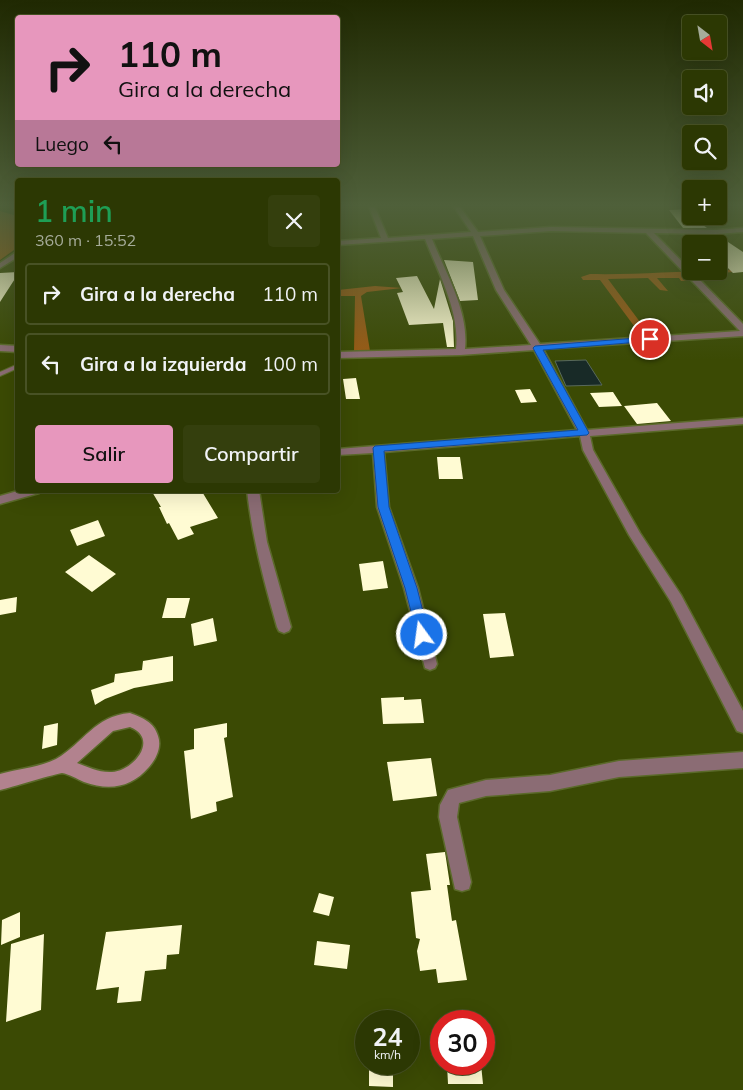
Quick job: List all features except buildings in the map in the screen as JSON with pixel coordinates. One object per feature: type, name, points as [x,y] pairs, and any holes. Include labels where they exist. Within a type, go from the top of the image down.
[{"type":"street","points":[[0,266],[10,258]]},
{"type":"street","points":[[436,258],[460,319],[462,334],[460,352]]},
{"type":"street","points":[[486,258],[500,290],[537,348],[584,433],[592,456],[634,535],[676,599],[743,726]]},
{"type":"street","points":[[674,258],[743,329]]},
{"type":"street","points":[[340,355],[537,348],[743,333]]},
{"type":"street","points":[[0,348],[15,349]]},
{"type":"street","points":[[340,452],[743,421]]},
{"type":"street","points":[[378,448],[383,507],[411,588],[430,664]]},
{"type":"street","points":[[0,500],[24,493]]},
{"type":"street","points":[[253,493],[255,514],[262,548],[284,627]]},
{"type":"street","points":[[0,782],[61,765],[104,729],[118,722],[132,721],[139,723],[144,726],[150,736],[150,750],[142,764],[136,770],[120,778],[104,779],[61,765]]},
{"type":"street","points":[[462,882],[448,817],[449,805],[454,796],[486,788],[550,784],[619,769],[743,760]]},
{"type":"lane","points":[[0,374],[15,367]]},
{"type":"shaded area","points":[[727,270],[743,271],[727,273]]},
{"type":"shaded area","points":[[682,272],[682,280],[693,280],[681,281],[679,278],[657,278],[668,291],[660,290],[648,278],[608,279],[643,326],[637,330],[600,280],[583,280],[581,277],[590,274]]},
{"type":"shaded area","points":[[375,286],[402,288],[367,292],[361,296],[370,351],[354,351],[355,296],[340,296],[340,290]]},
{"type":"water","points":[[586,360],[602,385],[566,386],[555,361]]},
{"type":"route","points":[[422,635],[411,588],[383,507],[378,448],[584,433],[537,348],[650,339]]}]
